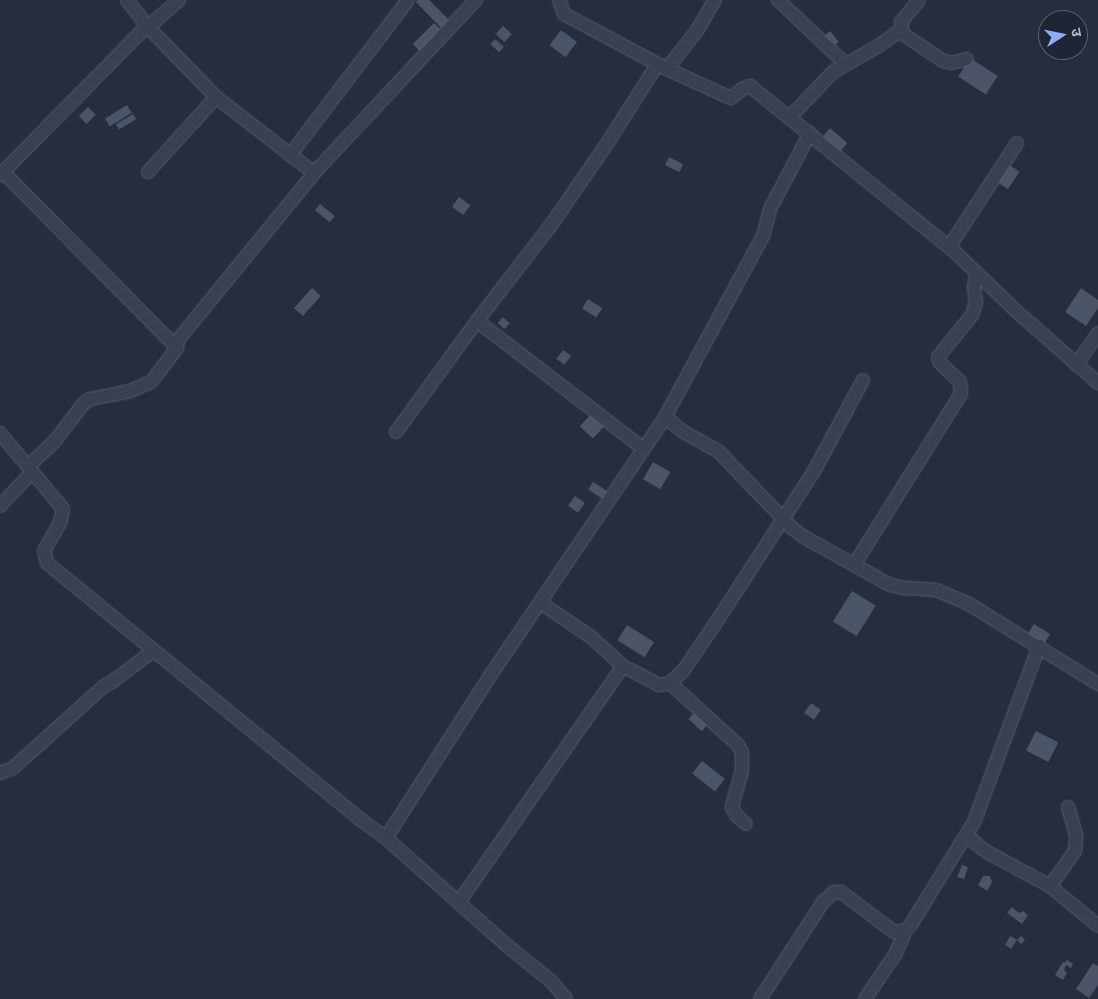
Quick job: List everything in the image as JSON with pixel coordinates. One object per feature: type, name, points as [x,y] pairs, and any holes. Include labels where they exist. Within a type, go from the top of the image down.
[{"type":"street","points":[[127,0],[147,26],[216,97],[314,173]]},
{"type":"street","points":[[177,348],[1,174],[147,26],[179,0]]},
{"type":"street","points":[[290,155],[408,0]]},
{"type":"street","points":[[0,506],[84,403],[130,391],[151,382],[177,348],[178,340],[314,173],[476,0]]},
{"type":"street","points":[[559,0],[564,14],[662,67],[731,98],[742,89],[750,86],[949,247],[1076,365],[1098,383]]},
{"type":"street","points":[[396,432],[476,321],[551,224],[662,67],[698,29],[715,0]]},
{"type":"street","points":[[778,0],[846,64]]},
{"type":"street","points":[[919,0],[901,22],[901,30],[912,41],[943,61],[951,63],[967,59]]},
{"type":"street","points":[[790,118],[821,83],[846,64],[880,45],[901,30]]},
{"type":"street","points":[[148,172],[216,97]]},
{"type":"street","points":[[386,838],[492,673],[665,417],[763,236],[770,209],[810,133]]},
{"type":"street","points":[[949,247],[1018,144]]},
{"type":"street","points":[[854,565],[960,394],[960,382],[940,364],[938,357],[972,315],[976,303],[974,286],[977,273]]},
{"type":"street","points":[[476,321],[644,449]]},
{"type":"street","points":[[1076,365],[1098,333]]},
{"type":"street","points":[[541,603],[592,637],[623,666],[659,685],[670,683],[683,672],[814,471],[864,380]]},
{"type":"street","points":[[665,417],[682,431],[718,451],[783,519],[804,537],[890,585],[944,592],[969,604],[1098,684]]},
{"type":"street","points":[[0,433],[63,508],[60,523],[44,551],[47,563],[361,820],[386,838],[551,982],[566,999]]},
{"type":"street","points":[[864,999],[896,953],[906,930],[920,913],[967,836],[1039,646]]},
{"type":"street","points":[[0,773],[13,768],[104,686],[153,651]]},
{"type":"street","points":[[459,902],[623,666]]},
{"type":"street","points":[[670,683],[731,739],[742,752],[742,771],[732,807],[736,815],[746,824]]},
{"type":"street","points":[[1050,886],[1075,851],[1076,835],[1068,807]]},
{"type":"street","points":[[967,836],[987,852],[1050,886],[1098,926]]},
{"type":"street","points":[[760,999],[823,902],[834,892],[841,892],[894,932],[906,930]]},
{"type":"building","points":[[418,0],[429,0],[451,22],[443,30],[416,2]]},
{"type":"building","points":[[434,23],[442,31],[421,52],[413,44]]},
{"type":"building","points":[[503,26],[512,34],[505,42],[496,34]]},
{"type":"building","points":[[561,30],[577,42],[566,57],[550,45]]},
{"type":"building","points":[[830,31],[839,42],[833,46],[825,35]]},
{"type":"building","points":[[495,39],[504,47],[499,52],[490,44]]},
{"type":"building","points":[[970,58],[998,76],[986,94],[958,76]]},
{"type":"building","points":[[127,105],[132,113],[110,126],[105,119]]},
{"type":"building","points":[[88,107],[96,115],[87,124],[79,116]]},
{"type":"building","points":[[133,114],[136,119],[119,129],[116,124]]},
{"type":"building","points":[[830,128],[847,143],[840,151],[823,136]]},
{"type":"building","points":[[669,157],[683,164],[679,172],[665,165]]},
{"type":"building","points":[[1008,164],[1020,172],[1008,189],[996,181]]},
{"type":"building","points":[[459,197],[470,205],[463,215],[452,207]]},
{"type":"building","points":[[320,204],[335,216],[330,222],[315,210]]},
{"type":"building","points":[[312,288],[321,296],[303,316],[294,308]]},
{"type":"building","points":[[1081,288],[1098,300],[1098,308],[1086,326],[1065,312]]},
{"type":"building","points":[[588,299],[602,308],[596,317],[582,308]]},
{"type":"building","points":[[503,317],[510,323],[505,329],[498,323]]},
{"type":"building","points":[[563,350],[571,356],[564,365],[556,359]]},
{"type":"building","points":[[592,413],[605,425],[593,438],[580,426]]},
{"type":"building","points":[[653,462],[670,472],[660,489],[643,479]]},
{"type":"building","points":[[593,482],[607,491],[602,499],[588,490]]},
{"type":"building","points":[[575,496],[585,503],[578,513],[568,506]]},
{"type":"building","points":[[852,591],[876,606],[857,636],[833,622]]},
{"type":"building","points":[[1034,624],[1050,634],[1044,644],[1028,634]]},
{"type":"building","points":[[627,625],[654,642],[645,657],[617,640]]},
{"type":"building","points":[[811,703],[821,710],[814,720],[804,713]]},
{"type":"building","points":[[696,711],[709,723],[702,731],[688,719]]},
{"type":"building","points":[[1036,731],[1058,742],[1048,762],[1026,751]]},
{"type":"building","points":[[702,761],[725,779],[715,791],[692,774]]},
{"type":"building","points":[[962,865],[968,867],[964,879],[957,877]]},
{"type":"building","points":[[983,876],[990,876],[992,882],[987,891],[978,885]]},
{"type":"building","points":[[1012,907],[1019,913],[1023,911],[1028,915],[1022,924],[1007,913]]},
{"type":"building","points":[[1010,936],[1017,940],[1011,949],[1005,945]]},
{"type":"building","points":[[1021,936],[1025,940],[1021,944],[1017,940]]},
{"type":"building","points":[[1067,960],[1073,964],[1071,968],[1066,965],[1064,970],[1067,973],[1063,980],[1055,975],[1063,962]]},
{"type":"building","points":[[1093,963],[1098,966],[1098,985],[1089,998],[1076,989]]}]
